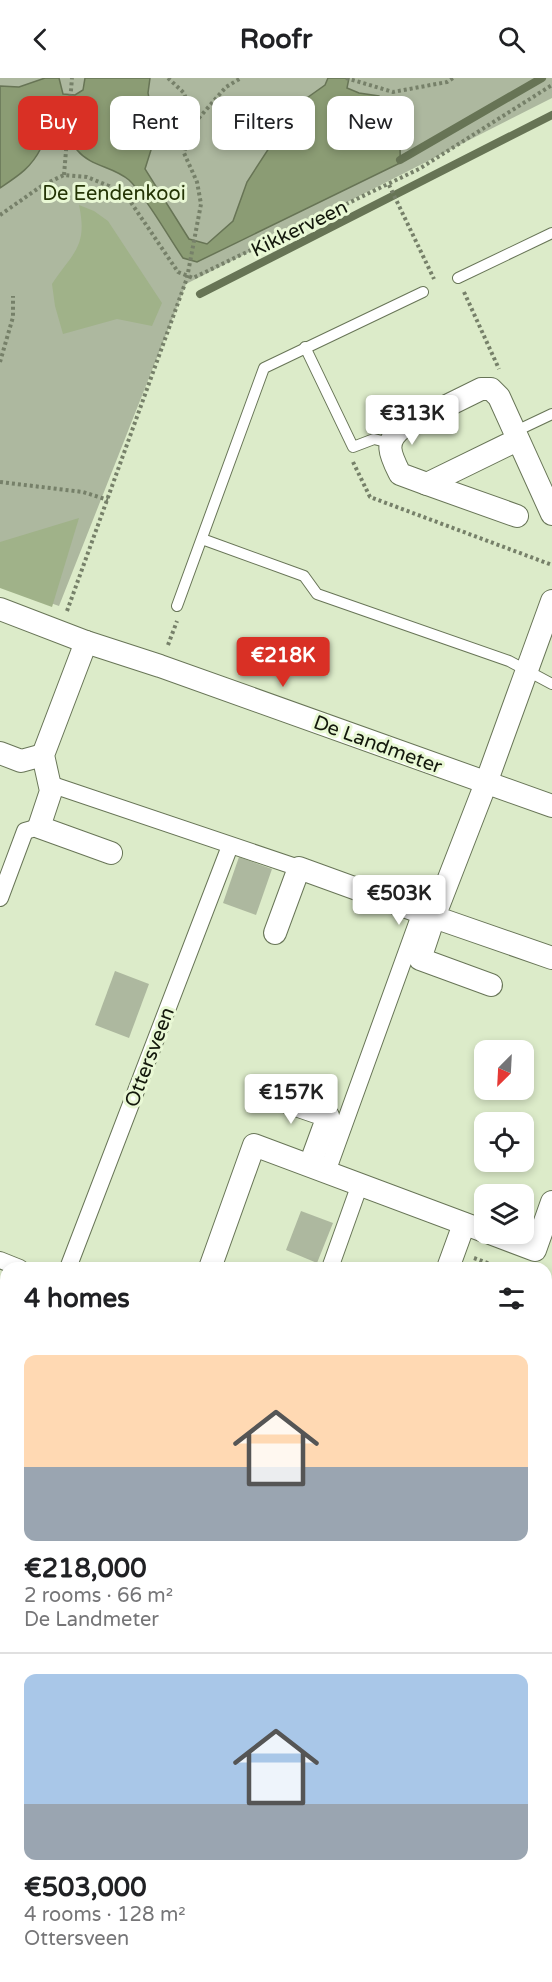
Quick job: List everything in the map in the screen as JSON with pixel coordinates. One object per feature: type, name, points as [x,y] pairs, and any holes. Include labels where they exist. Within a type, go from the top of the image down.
[{"type":"street","points":[[517,516],[400,474],[390,454],[390,443],[402,428],[481,389],[491,389],[499,397],[552,514]]},
{"type":"street","points":[[427,484],[516,436]]},
{"type":"street","points":[[318,1169],[486,783],[552,602]]},
{"type":"street","name":"De Landmeter","points":[[0,609],[86,642],[160,666],[552,806]]},
{"type":"street","points":[[39,827],[51,791],[43,755],[86,642]]},
{"type":"street","points":[[0,753],[21,761],[43,755]]},
{"type":"street","points":[[50,784],[299,868],[552,958]]},
{"type":"street","points":[[0,898],[25,831],[39,827],[111,853]]},
{"type":"street","name":"Ottersveen","points":[[70,1262],[230,846]]},
{"type":"street","points":[[275,933],[299,868]]},
{"type":"street","points":[[428,914],[420,959],[491,985]]},
{"type":"street","points":[[258,1092],[328,1116],[318,1169]]},
{"type":"street","points":[[212,1262],[254,1145],[474,1227],[452,1262]]},
{"type":"street","points":[[332,1262],[360,1184]]},
{"type":"street","points":[[519,1244],[535,1250],[552,1202]]},
{"type":"lane","points":[[458,278],[552,233]]},
{"type":"lane","points":[[177,606],[264,368],[423,292]]},
{"type":"lane","points":[[305,347],[353,447],[374,439],[390,443]]},
{"type":"lane","points":[[516,436],[552,414]]},
{"type":"lane","points":[[202,539],[304,576],[317,594],[509,661],[552,684]]},
{"type":"path","points":[[64,176],[72,78]]},
{"type":"path","points":[[168,78],[185,96]]},
{"type":"path","points":[[200,117],[226,87],[241,78]]},
{"type":"path","points":[[348,79],[393,92],[447,82],[453,78]]},
{"type":"path","name":"Kikkerveen","points":[[187,278],[198,277],[389,185],[552,85]]},
{"type":"path","points":[[59,632],[187,278],[201,204],[197,182],[184,153],[185,150]]},
{"type":"path","points":[[0,215],[43,185],[64,176],[87,177],[109,186],[130,201],[178,272],[187,278]]},
{"type":"path","points":[[389,185],[435,282]]},
{"type":"path","points":[[423,292],[435,282],[450,275],[458,278],[500,367],[491,389]]},
{"type":"path","points":[[0,362],[13,317],[13,296]]},
{"type":"path","points":[[353,447],[351,458],[370,497],[552,565]]},
{"type":"path","points":[[0,482],[83,492],[108,500]]},
{"type":"path","points":[[160,666],[178,617],[177,606]]},
{"type":"green space","name":"De Eendenkooi","points":[[0,78],[552,78],[552,98],[186,284],[59,606],[0,585]]},
{"type":"green space","points":[[239,857],[272,869],[256,915],[223,903]]},
{"type":"green space","points":[[115,971],[149,984],[129,1038],[95,1025]]},
{"type":"green space","points":[[301,1211],[333,1223],[317,1262],[286,1250]]},
{"type":"shaded area","points":[[45,78],[59,78],[63,94],[75,95],[83,90],[85,78],[150,78],[149,96],[110,96],[110,150],[151,150],[145,169],[189,239],[207,244],[233,221],[247,182],[268,150],[315,150],[315,96],[310,96],[325,85],[328,78],[349,78],[347,88],[359,93],[379,96],[327,96],[327,150],[400,150],[400,163],[197,262],[183,258],[129,180],[89,160],[77,150],[98,150],[98,96],[18,96],[18,150],[40,150],[28,166],[0,188],[0,86],[19,87]]},
{"type":"shaded area","points":[[79,205],[94,211],[108,221],[162,303],[152,326],[117,319],[63,334],[52,284],[72,256],[80,240],[82,231]]},
{"type":"shaded area","points":[[79,518],[52,607],[0,588],[0,542]]},
{"type":"waterway","points":[[400,160],[542,78]]},
{"type":"waterway","points":[[200,294],[552,115]]}]
